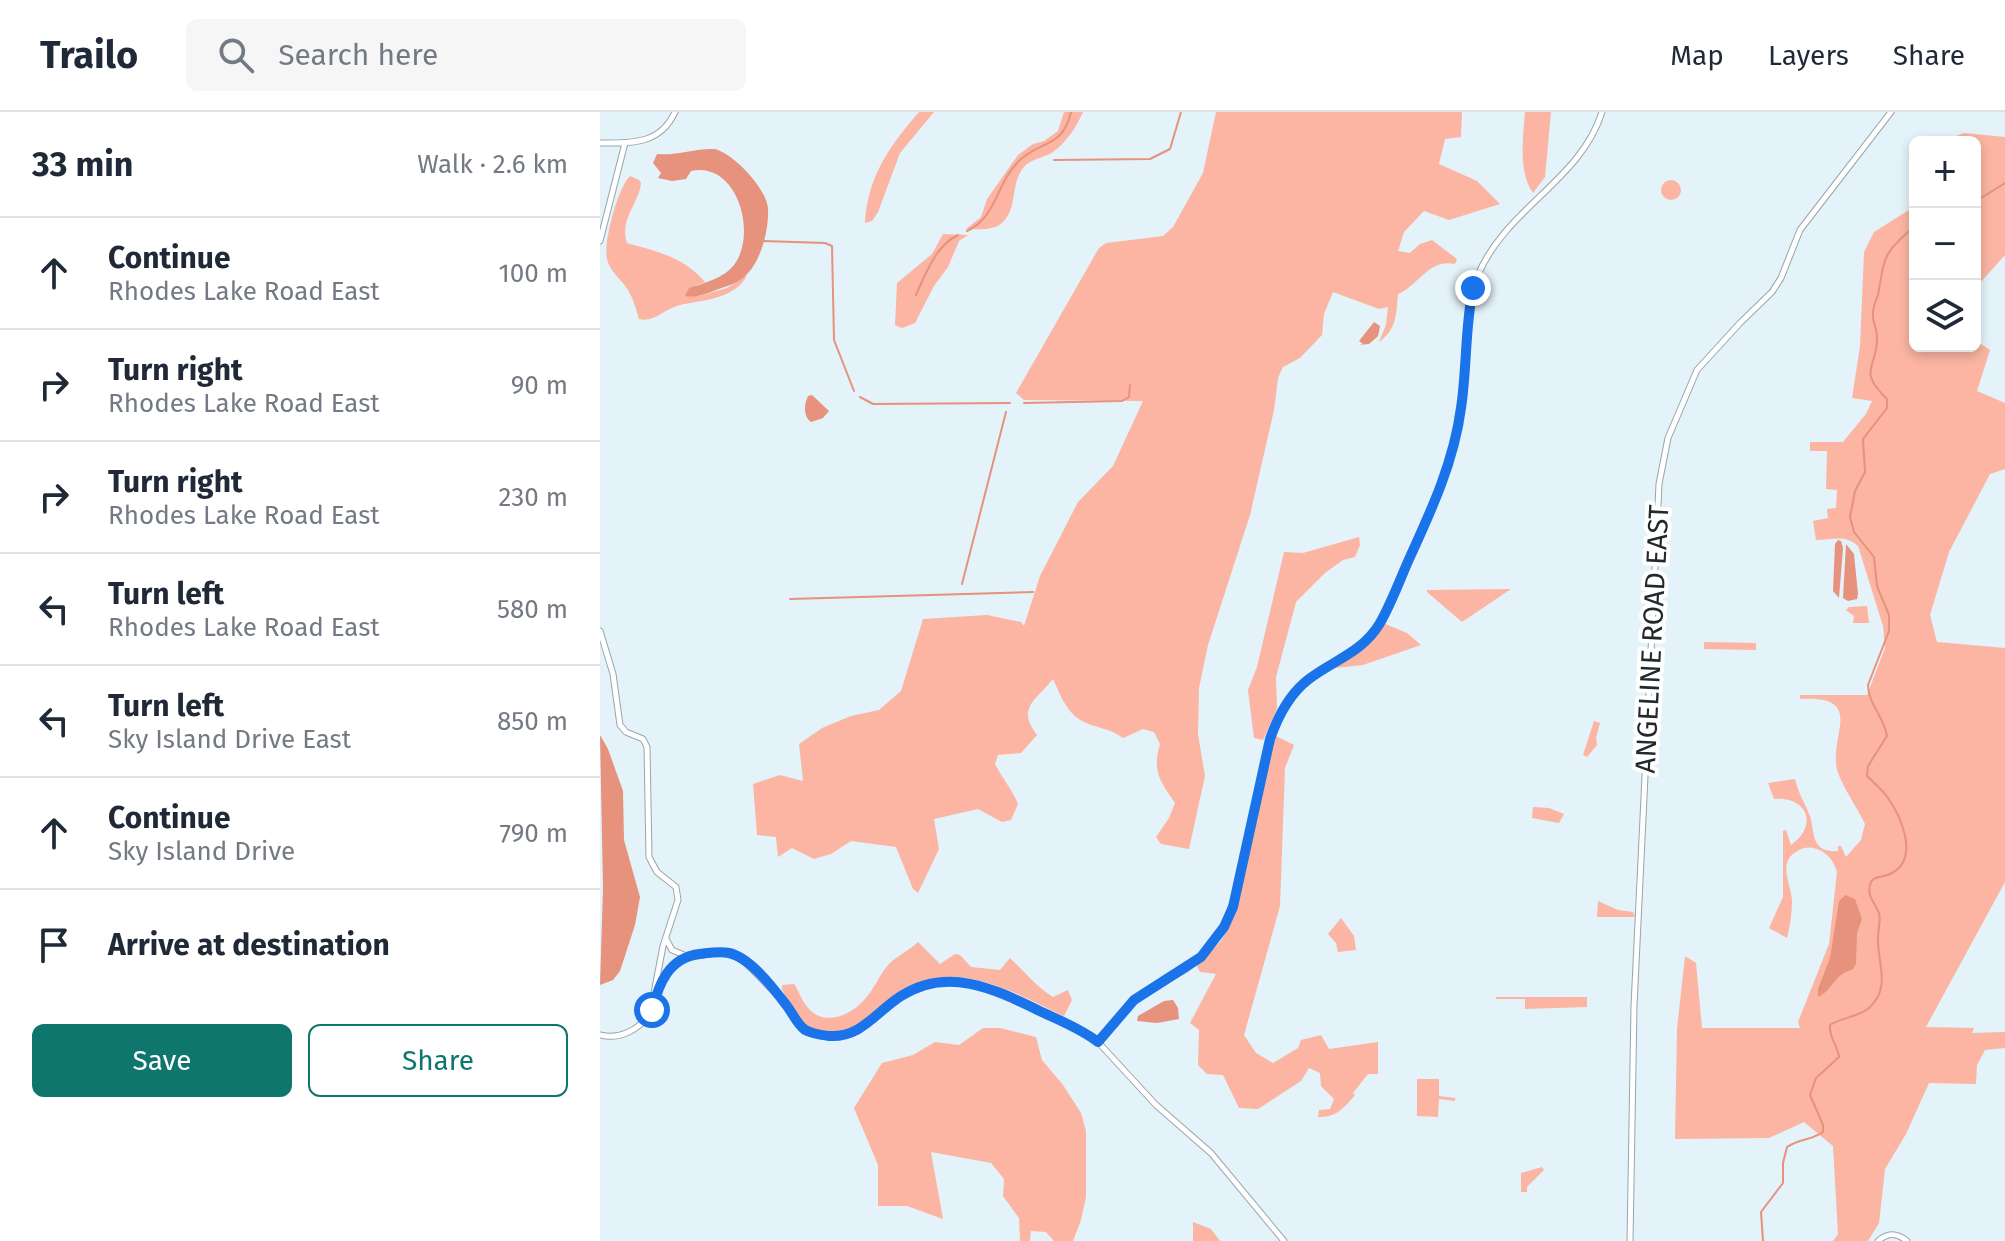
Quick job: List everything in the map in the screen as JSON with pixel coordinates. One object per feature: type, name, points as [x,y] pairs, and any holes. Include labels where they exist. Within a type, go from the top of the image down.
[{"type":"street","points":[[600,143],[625,143],[651,138],[667,125],[675,112]]},
{"type":"street","points":[[1098,1042],[1134,1000],[1201,957],[1224,927],[1235,897],[1274,728],[1289,700],[1307,681],[1352,654],[1378,626],[1436,499],[1450,459],[1461,409],[1473,288],[1487,255],[1508,225],[1571,164],[1590,140],[1602,112]]},
{"type":"street","name":"ANGELINE ROAD EAST","points":[[1630,1241],[1634,1006],[1659,484],[1664,452],[1697,370],[1772,292],[1800,230],[1891,112]]},
{"type":"street","points":[[600,241],[625,143]]},
{"type":"street","points":[[600,631],[613,674],[620,725],[626,732],[643,739],[647,747],[649,857],[654,869],[674,884],[678,893],[658,970],[655,998]]},
{"type":"street","points":[[666,934],[673,951],[690,955]]},
{"type":"street","points":[[600,1035],[615,1037],[638,1027],[650,1014],[670,968],[690,955],[724,952],[740,958],[781,999],[801,1026],[820,1035],[854,1032],[904,994],[931,984],[958,981],[1000,991],[1078,1028],[1098,1042],[1147,1096],[1211,1153],[1284,1241]]},
{"type":"street","points":[[1878,1241],[1894,1234],[1907,1241]]},
{"type":"shaded area","points":[[919,112],[934,112],[900,153],[878,212],[872,221],[865,223],[875,177],[899,137]]},
{"type":"shaded area","points":[[1064,112],[1083,112],[1071,134],[1058,148],[1021,171],[1007,218],[994,227],[966,229],[981,217],[987,199],[1018,155],[1058,131]]},
{"type":"shaded area","points":[[1216,112],[1462,112],[1461,137],[1445,139],[1439,164],[1477,181],[1500,204],[1449,220],[1424,211],[1404,232],[1398,251],[1410,253],[1420,244],[1432,240],[1457,259],[1455,264],[1446,263],[1431,268],[1398,294],[1392,327],[1379,342],[1386,325],[1388,307],[1379,309],[1333,292],[1324,314],[1322,335],[1300,358],[1283,367],[1278,378],[1274,410],[1250,515],[1208,645],[1199,688],[1198,734],[1205,776],[1189,849],[1161,844],[1156,837],[1175,803],[1157,769],[1160,744],[1154,732],[1143,729],[1123,738],[1082,721],[1068,708],[1053,679],[1028,711],[1031,726],[1037,735],[1021,753],[998,755],[995,764],[1018,804],[1011,820],[1002,822],[978,809],[934,819],[939,849],[918,893],[913,889],[896,847],[851,841],[831,854],[814,859],[792,848],[778,857],[776,837],[757,835],[753,784],[780,775],[803,781],[799,744],[822,728],[851,716],[879,710],[901,691],[923,619],[987,615],[1021,622],[1024,626],[1040,576],[1078,502],[1113,466],[1143,401],[1024,400],[1016,393],[1099,248],[1106,243],[1163,236],[1173,227],[1203,173]]},
{"type":"shaded area","points":[[1525,112],[1551,112],[1545,177],[1533,193],[1523,165]]},
{"type":"shaded area","points":[[1964,133],[2005,137],[2005,255],[1981,282],[1981,136],[1956,136]]},
{"type":"shaded area","points":[[715,149],[740,165],[762,191],[768,208],[766,233],[757,259],[741,279],[705,294],[685,296],[689,288],[719,277],[734,265],[744,235],[739,202],[720,177],[707,171],[691,171],[686,179],[672,181],[658,178],[661,173],[653,163],[657,154]]},
{"type":"shaded area","points":[[630,176],[641,183],[627,219],[627,243],[660,253],[689,267],[705,282],[689,288],[699,296],[727,288],[747,275],[742,283],[727,294],[675,307],[650,319],[639,319],[630,293],[608,264],[606,251],[616,203]]},
{"type":"shaded area","points":[[1671,180],[1678,183],[1681,190],[1678,197],[1671,200],[1664,197],[1661,190],[1664,183]]},
{"type":"shaded area","points":[[1909,210],[1909,352],[1981,352],[1981,344],[1990,350],[1977,391],[2005,403],[2005,469],[1990,474],[1949,552],[1930,615],[1937,642],[2005,648],[2005,882],[1926,1027],[1974,1028],[1972,1033],[2005,1032],[2005,1048],[1985,1050],[1977,1065],[1976,1084],[1929,1083],[1906,1134],[1885,1169],[1879,1223],[1868,1241],[1833,1241],[1838,1234],[1833,1146],[1804,1122],[1769,1138],[1675,1139],[1677,1029],[1685,956],[1696,963],[1702,1028],[1800,1028],[1798,1022],[1829,944],[1837,872],[1830,858],[1817,849],[1805,848],[1792,855],[1786,866],[1792,901],[1787,938],[1769,928],[1783,897],[1783,831],[1786,830],[1791,845],[1800,837],[1807,821],[1805,813],[1795,802],[1774,799],[1768,783],[1795,779],[1810,816],[1815,840],[1823,849],[1838,851],[1838,846],[1841,846],[1846,857],[1861,840],[1865,824],[1838,773],[1839,711],[1833,704],[1800,699],[1800,695],[1867,695],[1885,648],[1883,626],[1858,546],[1843,539],[1816,540],[1813,521],[1828,518],[1827,509],[1836,508],[1837,490],[1826,489],[1827,451],[1810,451],[1810,442],[1843,442],[1866,414],[1872,401],[1852,398],[1860,346],[1864,252],[1874,232]]},
{"type":"shaded area","points":[[943,234],[968,235],[959,241],[948,267],[934,286],[915,323],[902,328],[895,325],[897,283],[932,254]]},
{"type":"shaded area","points":[[1374,322],[1380,326],[1378,336],[1369,344],[1358,345],[1363,344],[1359,341]]},
{"type":"shaded area","points":[[812,395],[829,411],[823,418],[811,422],[805,413],[805,406],[808,396]]},
{"type":"shaded area","points":[[1359,537],[1360,545],[1355,557],[1343,560],[1325,573],[1296,602],[1276,677],[1277,709],[1263,740],[1254,738],[1248,690],[1257,667],[1284,552],[1303,553]]},
{"type":"shaded area","points":[[1838,540],[1843,548],[1839,598],[1833,591],[1835,544]]},
{"type":"shaded area","points":[[1846,544],[1854,554],[1858,594],[1857,599],[1848,601],[1843,598]]},
{"type":"shaded area","points":[[1511,589],[1462,622],[1427,592],[1427,590]]},
{"type":"shaded area","points":[[1867,606],[1869,623],[1853,623],[1854,616],[1846,610]]},
{"type":"shaded area","points":[[1383,623],[1407,633],[1421,645],[1363,665],[1335,668],[1363,648]]},
{"type":"shaded area","points":[[1704,642],[1756,643],[1756,650],[1704,649]]},
{"type":"shaded area","points":[[1594,721],[1600,723],[1597,745],[1587,757],[1583,755]]},
{"type":"shaded area","points":[[600,735],[623,791],[624,840],[640,897],[635,925],[620,971],[613,980],[600,985],[603,888]]},
{"type":"shaded area","points":[[1274,735],[1294,745],[1285,768],[1280,906],[1244,1035],[1256,1053],[1273,1063],[1298,1048],[1301,1040],[1321,1035],[1329,1049],[1378,1042],[1378,1074],[1368,1074],[1343,1108],[1325,1117],[1318,1117],[1319,1110],[1330,1109],[1334,1099],[1321,1086],[1320,1073],[1309,1068],[1301,1081],[1258,1109],[1239,1108],[1223,1075],[1207,1074],[1198,1065],[1199,1030],[1190,1023],[1216,974],[1200,972],[1197,966],[1221,941],[1231,923]]},
{"type":"shaded area","points":[[1533,807],[1549,808],[1564,814],[1559,823],[1532,818]]},
{"type":"shaded area","points":[[1845,895],[1855,899],[1862,919],[1857,933],[1856,964],[1818,997],[1830,958],[1839,901]]},
{"type":"shaded area","points":[[1598,901],[1618,910],[1633,912],[1635,917],[1597,917]]},
{"type":"shaded area","points":[[1341,918],[1354,936],[1356,950],[1338,952],[1336,943],[1328,934]]},
{"type":"shaded area","points":[[918,942],[940,964],[955,954],[971,967],[1000,970],[1010,958],[1047,993],[1053,997],[1068,990],[1072,1000],[1064,1016],[982,981],[948,977],[930,979],[901,990],[846,1030],[822,1032],[801,1022],[782,989],[782,985],[794,984],[805,1004],[816,1015],[838,1017],[859,1005],[889,964]]},
{"type":"shaded area","points":[[1496,997],[1587,997],[1587,1007],[1525,1009],[1525,999]]},
{"type":"shaded area","points":[[1173,1000],[1179,1019],[1157,1023],[1137,1021],[1138,1016],[1164,1001]]},
{"type":"shaded area","points":[[983,1028],[1000,1028],[1036,1037],[1042,1060],[1081,1113],[1086,1131],[1086,1197],[1073,1241],[1054,1241],[1046,1232],[1031,1231],[1030,1241],[1020,1241],[1019,1218],[1003,1196],[1004,1179],[991,1163],[931,1152],[943,1219],[907,1206],[878,1206],[878,1165],[854,1108],[882,1063],[913,1055],[935,1042],[959,1045]]},
{"type":"shaded area","points":[[1417,1079],[1439,1079],[1439,1096],[1455,1098],[1455,1101],[1439,1099],[1438,1117],[1417,1116]]},
{"type":"shaded area","points":[[1542,1167],[1544,1170],[1527,1187],[1527,1192],[1521,1192],[1521,1173]]},
{"type":"shaded area","points":[[1193,1222],[1211,1229],[1220,1241],[1193,1241]]},
{"type":"waterway","points":[[967,231],[991,209],[1018,162],[1056,138],[1067,124],[1071,112]]},
{"type":"waterway","points":[[1054,160],[1150,159],[1170,149],[1181,112]]},
{"type":"waterway","points":[[1981,198],[2005,183]]},
{"type":"waterway","points":[[1763,1241],[1761,1212],[1783,1183],[1787,1147],[1823,1132],[1810,1095],[1816,1078],[1839,1057],[1830,1025],[1865,1011],[1880,992],[1880,916],[1869,889],[1875,878],[1899,868],[1906,849],[1903,827],[1893,806],[1867,776],[1868,766],[1887,736],[1868,685],[1889,631],[1889,615],[1877,586],[1874,557],[1854,532],[1850,517],[1855,491],[1865,472],[1863,439],[1887,408],[1887,399],[1870,374],[1877,337],[1874,308],[1887,256],[1909,232]]},
{"type":"waterway","points":[[916,295],[937,253],[958,235]]},
{"type":"waterway","points":[[763,241],[825,243],[832,246],[834,340],[854,391]]},
{"type":"waterway","points":[[1024,403],[1122,401],[1129,397],[1130,385]]},
{"type":"waterway","points":[[860,397],[873,404],[1010,403]]},
{"type":"waterway","points":[[962,584],[1006,412]]},
{"type":"waterway","points":[[790,599],[1033,592]]},
{"type":"route","points":[[652,1010],[666,974],[682,957],[724,952],[745,962],[788,1007],[799,1024],[815,1034],[834,1036],[854,1032],[904,994],[931,984],[958,981],[1000,991],[1078,1028],[1098,1042],[1134,1000],[1201,957],[1214,943],[1233,907],[1277,719],[1307,681],[1352,654],[1378,626],[1436,499],[1450,459],[1461,409],[1473,288]]}]
